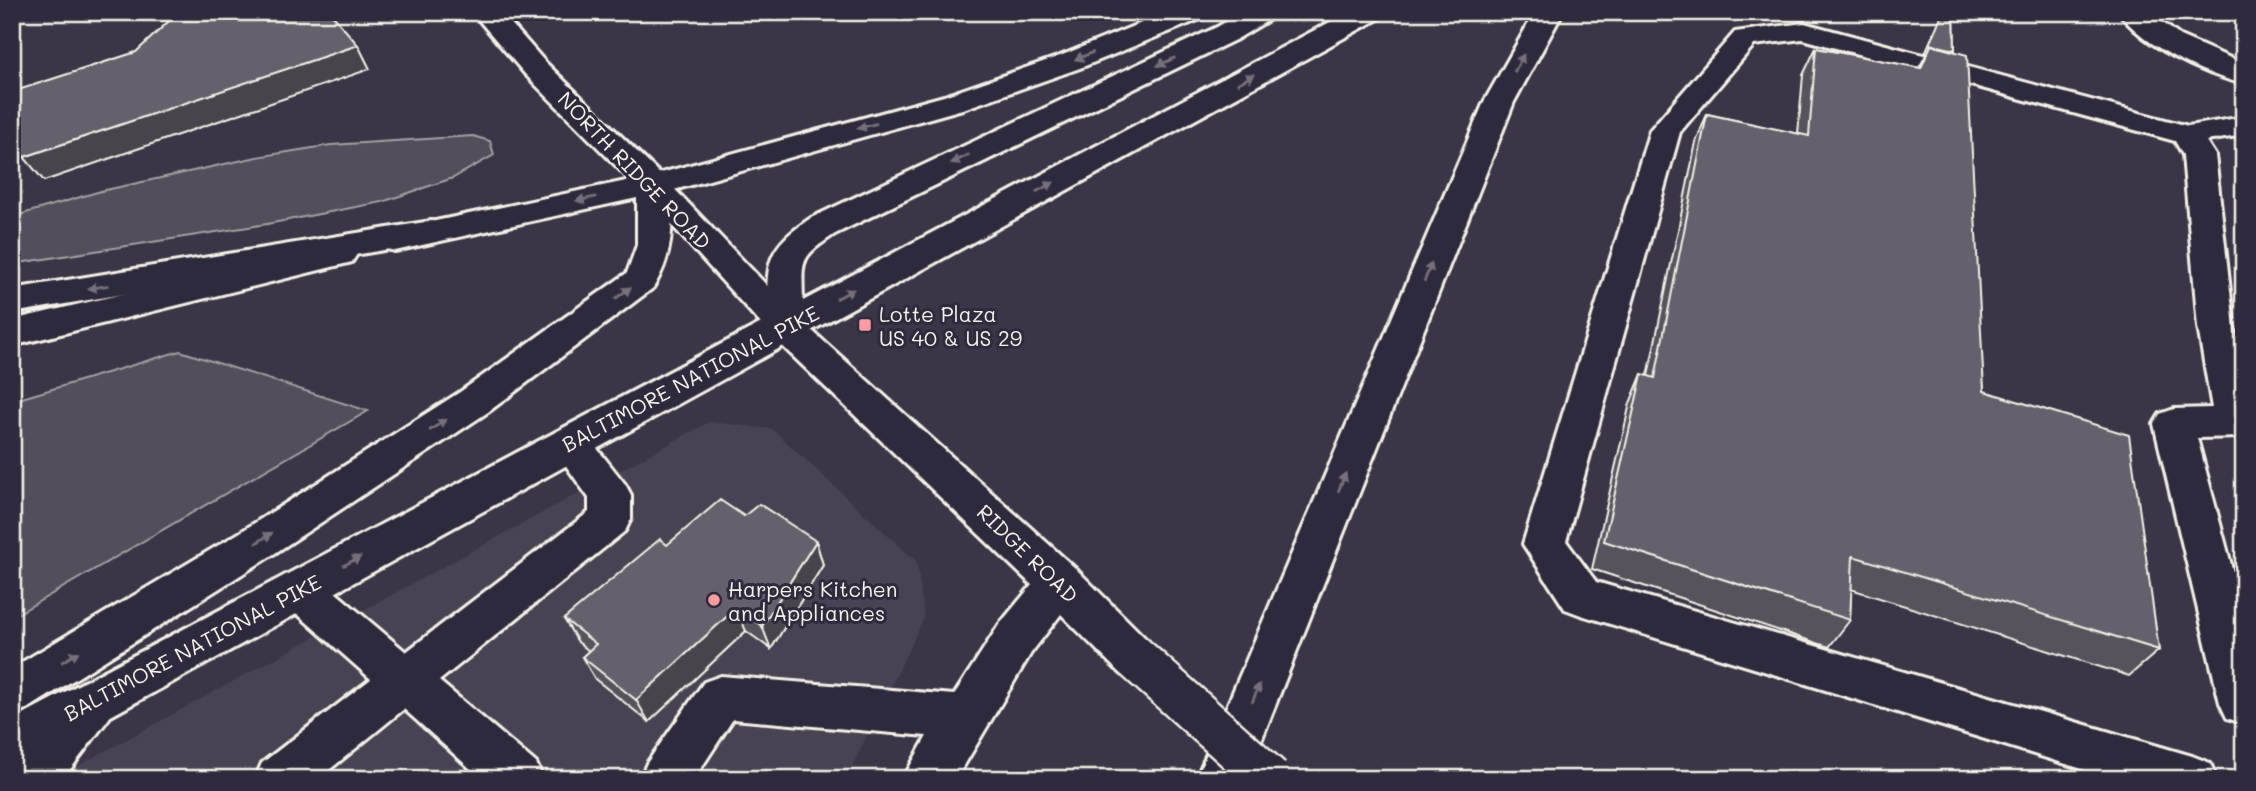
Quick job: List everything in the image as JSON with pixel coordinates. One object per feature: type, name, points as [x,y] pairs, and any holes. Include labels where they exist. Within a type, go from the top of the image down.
[{"type":"main road","name":"NORTH RIDGE ROAD","points":[[486,12],[535,68],[653,185],[785,327]]},
{"type":"main road","points":[[14,325],[653,185],[955,103],[1070,62],[1193,12]]},
{"type":"main road","points":[[785,327],[785,264],[798,243],[823,226],[1227,33],[1262,12]]},
{"type":"main road","name":"BALTIMORE NATIONAL PIKE","points":[[12,745],[1370,12]]},
{"type":"main road","points":[[1221,779],[1499,102],[1549,12]]},
{"type":"main road","points":[[2133,12],[2148,29],[2244,75]]},
{"type":"main road","points":[[2192,779],[1581,596],[1544,544],[1665,130],[1745,38],[1804,31],[2187,135],[2244,126]]},
{"type":"main road","points":[[2187,135],[2199,155],[2217,327],[2239,421],[2174,424],[2244,703]]},
{"type":"main road","points":[[12,693],[242,552],[474,402],[641,280],[652,261],[657,241],[653,185]]},
{"type":"main road","name":"RIDGE ROAD","points":[[785,327],[1060,582],[1132,655],[1270,779]]},
{"type":"main road","points":[[280,779],[610,519],[610,495],[570,443]]},
{"type":"main road","points":[[928,779],[1015,639],[1060,582]]},
{"type":"main road","points":[[300,589],[518,779]]},
{"type":"main road","points":[[665,779],[721,697],[966,718]]},
{"type":"main road","points":[[33,779],[93,700]]},
{"type":"shaded area","points":[[473,136],[490,141],[494,155],[453,178],[382,202],[267,224],[12,264],[12,217],[101,191],[257,157],[331,145]]},
{"type":"shaded area","points":[[180,351],[368,411],[12,617],[12,401]]},
{"type":"shaded area","points":[[709,422],[772,429],[917,562],[924,618],[846,779],[54,779]]},
{"type":"building","points":[[166,12],[330,12],[358,45],[24,157],[12,139],[12,92],[136,52],[171,19]]},
{"type":"building","points":[[1944,12],[1954,12],[1955,50],[1930,44]]},
{"type":"building","points":[[1931,45],[1967,55],[1984,391],[2129,435],[2159,650],[1853,556],[1850,620],[1604,541],[1642,374],[1655,378],[1707,114],[1809,136],[1816,48],[1921,68]]},
{"type":"building","name":"Harpers Kitchen and Appliances","points":[[720,500],[744,516],[759,504],[816,541],[762,626],[736,608],[636,700],[582,657],[596,644],[564,619],[660,539],[667,545]]},
{"type":"place","name":"Lotte Plaza US 40 & US 29","points":[[865,325]]},
{"type":"place","name":"Harpers Kitchen and Appliances","points":[[714,600]]}]
